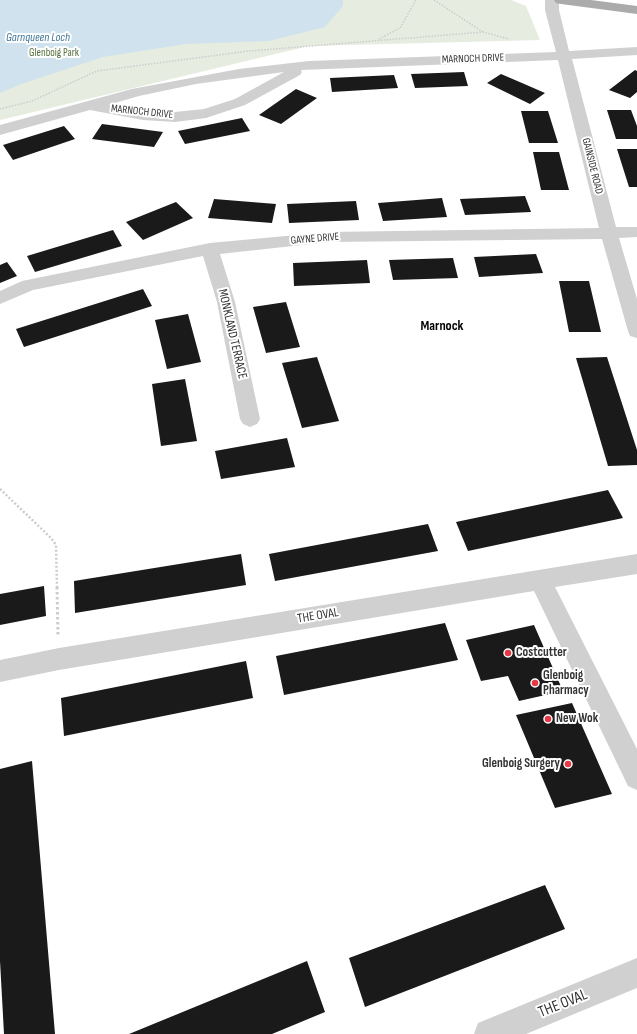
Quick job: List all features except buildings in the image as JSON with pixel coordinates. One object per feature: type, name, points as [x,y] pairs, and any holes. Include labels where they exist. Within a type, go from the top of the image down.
[{"type":"main road","points":[[561,0],[637,10]]},
{"type":"street","name":"GAINSIDE ROAD","points":[[552,0],[552,10],[609,233],[637,331]]},
{"type":"street","name":"MARNOCH DRIVE","points":[[0,130],[137,92],[196,80],[309,65],[544,57],[637,51]]},
{"type":"street","name":"MARNOCH DRIVE","points":[[84,106],[143,115],[175,117],[206,113],[240,102],[276,81],[309,65]]},
{"type":"street","name":"GAYNE DRIVE","points":[[0,298],[28,285],[210,249],[329,236],[637,232]]},
{"type":"street","name":"MONKLAND TERRACE","points":[[210,249],[226,302],[250,419]]},
{"type":"street","name":"THE OVAL","points":[[0,671],[59,659],[637,564]]},
{"type":"street","points":[[540,580],[637,777]]},
{"type":"street","name":"THE OVAL","points":[[490,1034],[637,973]]},
{"type":"path","points":[[377,40],[400,28],[416,0]]},
{"type":"path","points":[[434,0],[483,32]]},
{"type":"path","points":[[393,38],[483,32],[533,44],[544,57]]},
{"type":"path","points":[[0,489],[51,538],[56,545],[59,659]]},
{"type":"green space","name":"Glenboig Park","points":[[0,0],[511,0],[526,6],[540,40],[309,46],[0,120]]},
{"type":"water","name":"Garnqueen Loch","points":[[0,0],[343,0],[343,6],[325,27],[269,41],[186,44],[103,57],[21,84],[0,93]]},
{"type":"place","name":"Costcutter","points":[[508,653]]},
{"type":"place","name":"Glenboig Pharmacy","points":[[535,683]]},
{"type":"place","name":"New Wok","points":[[548,719]]},
{"type":"place","name":"Glenboig Surgery","points":[[568,764]]},
{"type":"district","name":"Marnock","points":[[442,326]]}]
